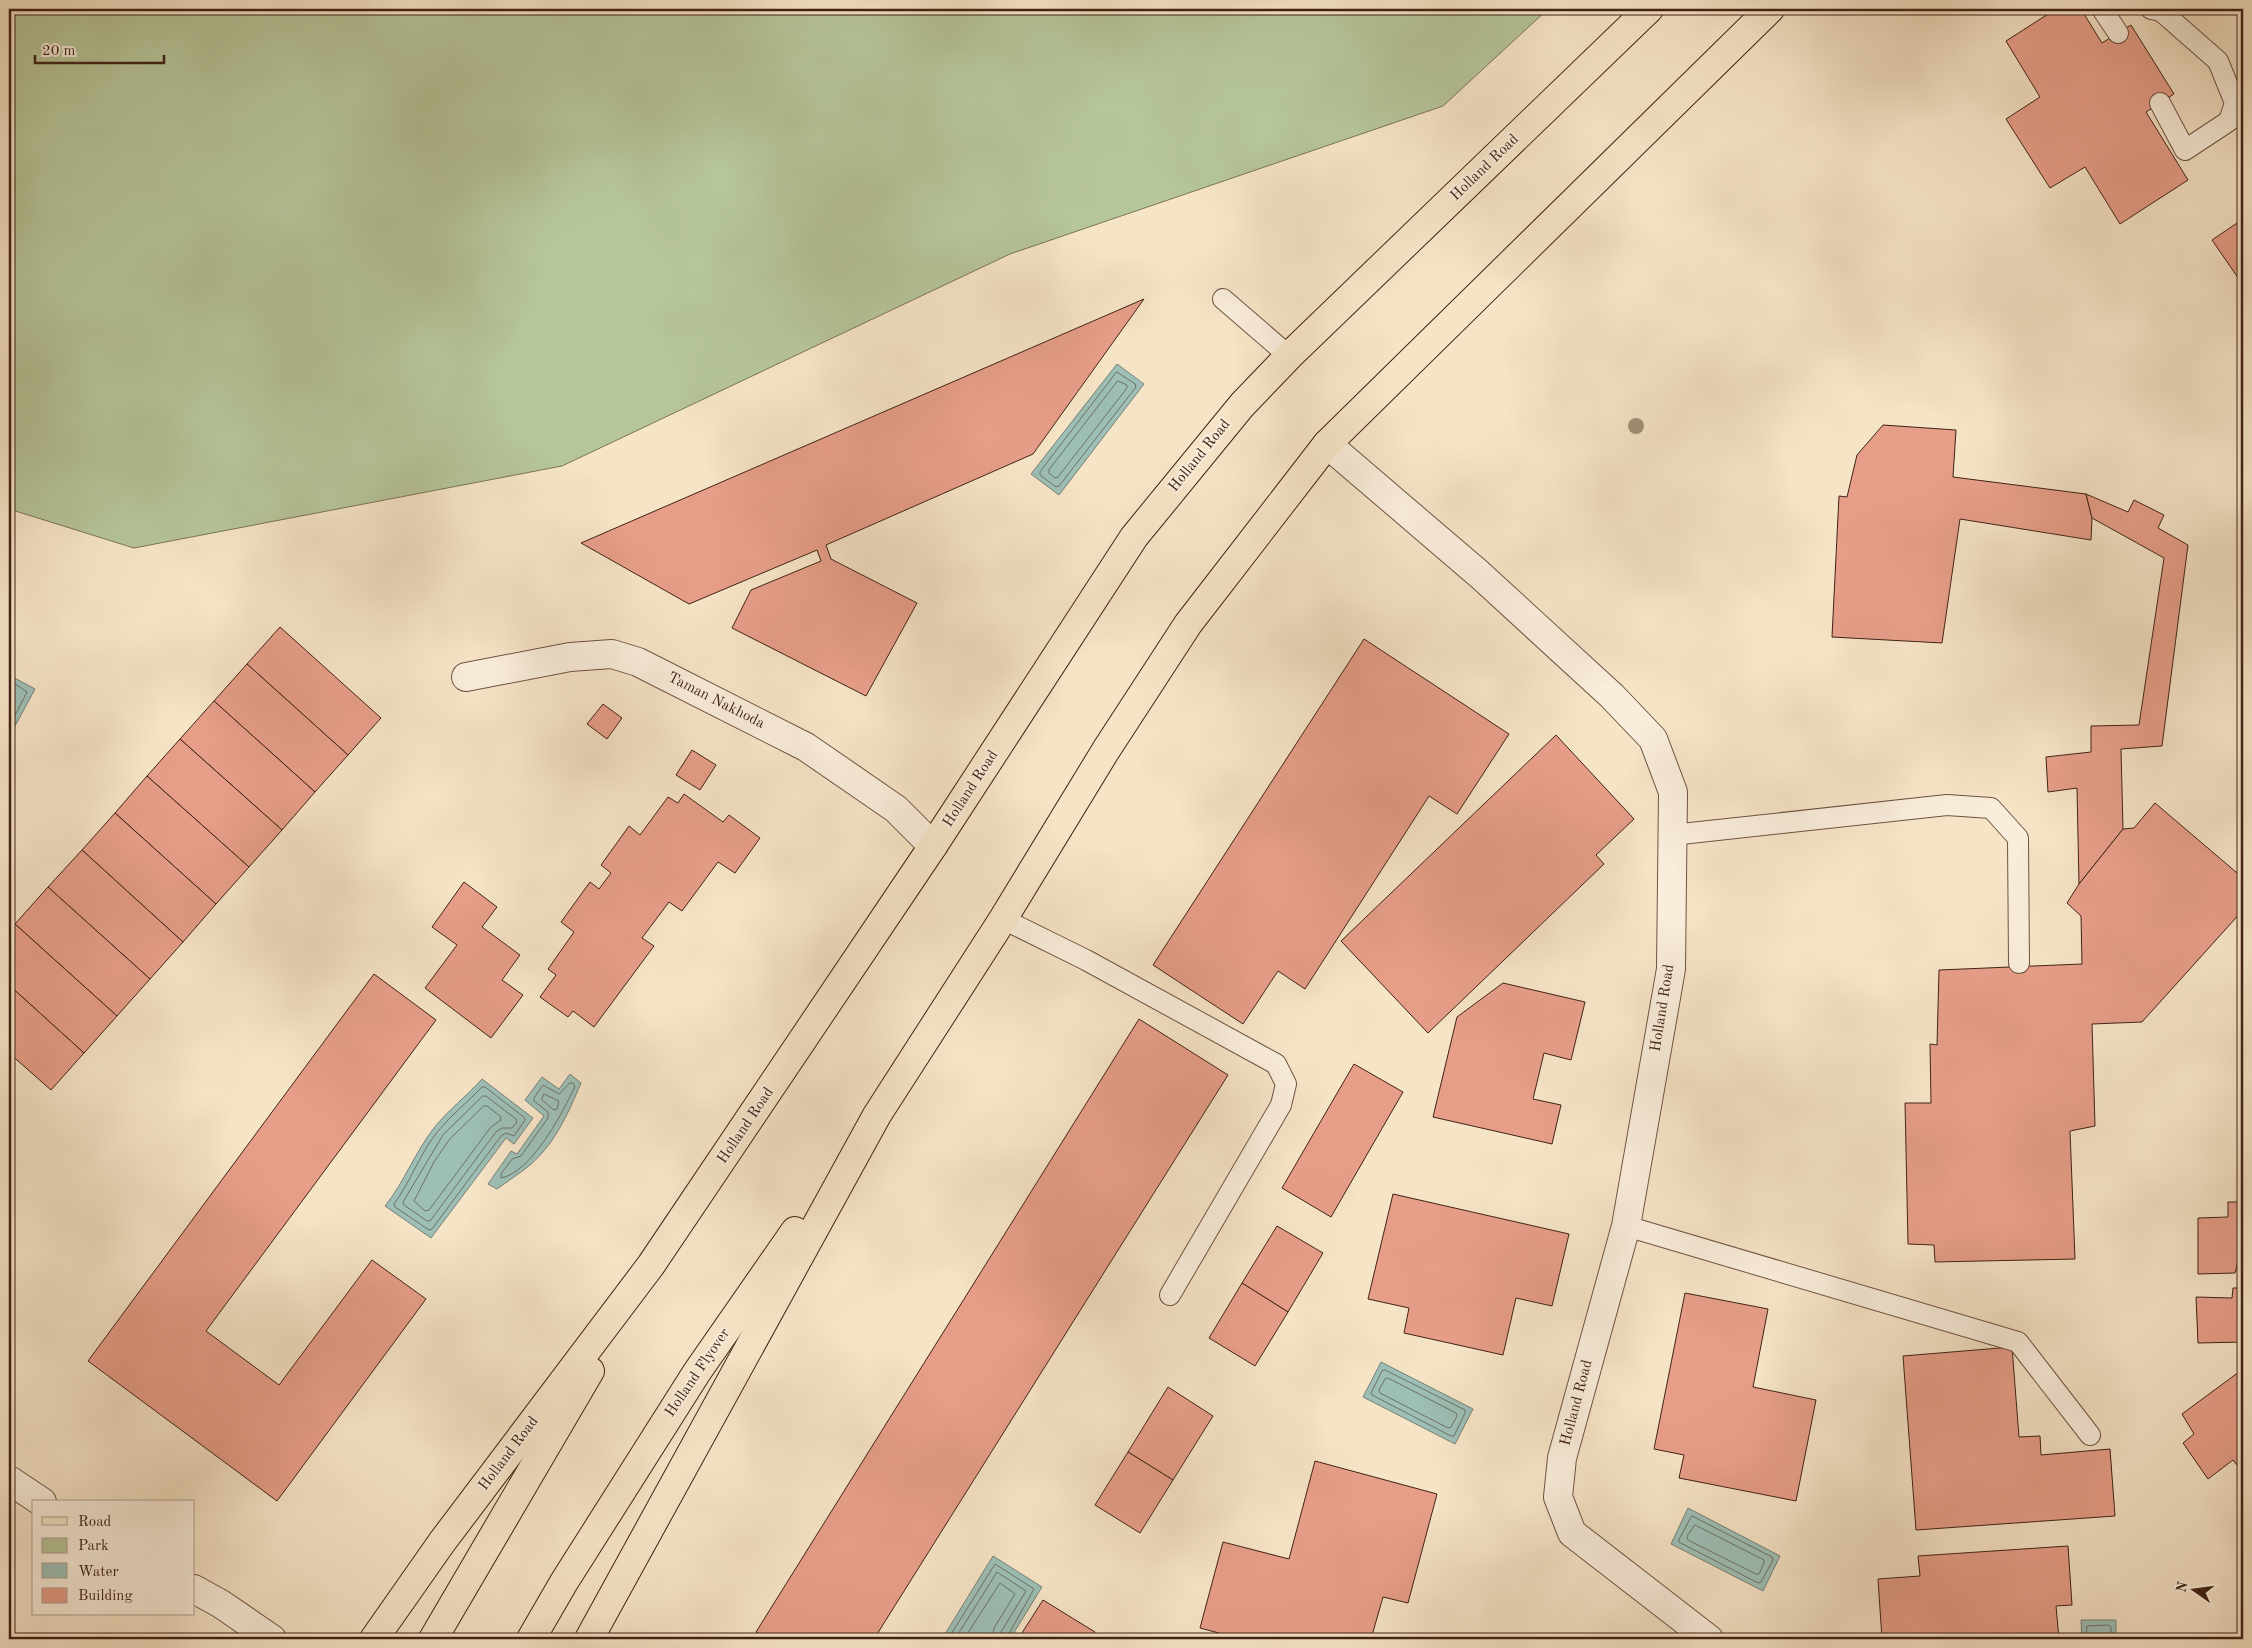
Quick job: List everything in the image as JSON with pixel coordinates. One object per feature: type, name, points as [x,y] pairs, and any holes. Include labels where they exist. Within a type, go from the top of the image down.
[{"type":"main road","name":"Holland Road","points":[[374,1639],[442,1542],[652,1265],[934,846],[1134,537],[1242,405],[1288,356],[1649,9]]},
{"type":"main road","points":[[589,1639],[877,1115],[1003,919],[1106,750],[1188,624],[1327,444],[1770,9]]},
{"type":"main road","name":"Holland Flyover","points":[[530,1639],[697,1372],[877,1115]]},
{"type":"main road","points":[[433,1639],[652,1265]]},
{"type":"street","name":"Holland Road","points":[[1327,444],[1479,574],[1612,696],[1653,739],[1673,792],[1671,969],[1626,1226],[1562,1458],[1558,1497],[1572,1533],[1709,1639]]},
{"type":"street","name":"Taman Nakhoda","points":[[466,677],[570,656],[612,654],[638,662],[806,747],[896,810],[934,846]]},
{"type":"street","points":[[9,1480],[39,1500]]},
{"type":"street","points":[[195,1590],[221,1604],[272,1639]]},
{"type":"lane","points":[[2102,9],[2118,33]]},
{"type":"lane","points":[[2151,9],[2161,11],[2218,61],[2235,103],[2229,121],[2186,150],[2160,103]]},
{"type":"lane","points":[[1223,300],[1288,356]]},
{"type":"lane","points":[[1672,835],[1947,806],[1991,808],[2018,838],[2019,963]]},
{"type":"lane","points":[[1003,919],[1086,960],[1276,1064],[1286,1084],[1281,1105],[1170,1295]]},
{"type":"lane","points":[[1626,1226],[2018,1342],[2090,1435]]},
{"type":"green space","points":[[9,9],[1548,9],[1443,106],[1010,254],[562,466],[134,548],[9,509]]},
{"type":"water","points":[[1117,364],[1144,384],[1059,495],[1031,474]]},
{"type":"water","points":[[9,675],[35,689],[9,737]]},
{"type":"water","points":[[570,1074],[581,1083],[571,1107],[552,1141],[535,1161],[497,1189],[488,1184],[511,1151],[517,1154],[544,1116],[525,1100],[542,1077],[559,1089]]},
{"type":"water","points":[[482,1079],[533,1118],[514,1144],[506,1138],[431,1238],[385,1206],[434,1128]]},
{"type":"water","points":[[1381,1362],[1473,1409],[1455,1444],[1363,1397]]},
{"type":"water","points":[[1688,1508],[1780,1556],[1763,1591],[1671,1544]]},
{"type":"water","points":[[993,1556],[1042,1587],[1010,1639],[942,1639]]},
{"type":"water","points":[[2081,1620],[2116,1620],[2116,1639],[2082,1639]]},
{"type":"building","points":[[2056,9],[2081,9],[2102,43],[2131,25],[2174,94],[2146,112],[2188,180],[2120,224],[2085,167],[2050,188],[2006,119],[2040,97],[2006,41]]},
{"type":"building","points":[[2243,219],[2243,285],[2212,240]]},
{"type":"building","points":[[1144,299],[1033,454],[826,545],[831,559],[917,603],[866,696],[732,628],[751,590],[821,561],[817,550],[689,604],[581,543]]},
{"type":"building","points":[[1883,425],[1956,430],[1953,477],[2086,494],[2092,518],[2091,540],[1960,519],[1942,643],[1832,637],[1839,496],[1847,497],[1857,455]]},
{"type":"building","points":[[2086,494],[2128,512],[2134,500],[2164,515],[2158,528],[2188,545],[2162,746],[2121,749],[2123,829],[2079,884],[2077,788],[2048,792],[2046,757],[2091,752],[2091,726],[2139,725],[2164,558],[2092,518]]},
{"type":"building","points":[[280,627],[381,718],[348,755],[247,664]]},
{"type":"building","points":[[1364,639],[1509,734],[1457,814],[1429,796],[1305,989],[1278,971],[1243,1024],[1153,965]]},
{"type":"building","points":[[247,664],[348,755],[315,792],[214,701]]},
{"type":"building","points":[[214,701],[315,792],[282,830],[180,739]]},
{"type":"building","points":[[603,704],[622,718],[607,739],[587,724]]},
{"type":"building","points":[[1556,735],[1634,819],[1596,855],[1604,864],[1428,1033],[1341,941]]},
{"type":"building","points":[[180,739],[282,830],[249,867],[147,776]]},
{"type":"building","points":[[692,750],[716,765],[700,790],[676,775]]},
{"type":"building","points":[[147,776],[249,867],[216,904],[115,813]]},
{"type":"building","points":[[684,794],[723,822],[729,815],[760,838],[735,873],[718,862],[682,911],[669,902],[642,938],[654,946],[594,1027],[573,1011],[568,1017],[540,997],[556,975],[548,969],[574,932],[561,922],[590,882],[599,889],[611,873],[601,865],[629,826],[640,835],[668,797],[678,803]]},
{"type":"building","points":[[2155,803],[2243,878],[2243,910],[2142,1022],[2092,1024],[2095,1126],[2070,1131],[2075,1259],[1935,1262],[1934,1245],[1908,1244],[1905,1103],[1931,1103],[1930,1044],[1937,1045],[1939,970],[2082,964],[2081,916],[2067,903],[2079,884],[2123,829],[2134,828]]},
{"type":"building","points":[[115,813],[216,904],[183,942],[82,850]]},
{"type":"building","points":[[82,850],[183,942],[150,979],[48,887]]},
{"type":"building","points":[[464,882],[497,907],[482,927],[520,955],[502,980],[523,995],[491,1038],[425,988],[457,945],[432,927]]},
{"type":"building","points":[[48,887],[150,979],[117,1016],[15,924]]},
{"type":"building","points":[[15,924],[117,1016],[84,1053],[9,985],[9,932]]},
{"type":"building","points":[[374,974],[436,1020],[206,1331],[279,1385],[372,1260],[426,1299],[277,1501],[88,1361]]},
{"type":"building","points":[[1503,983],[1585,1002],[1571,1060],[1544,1053],[1533,1099],[1561,1105],[1552,1144],[1433,1117],[1457,1017]]},
{"type":"building","points":[[9,985],[84,1053],[51,1090],[9,1053]]},
{"type":"building","points":[[1139,1019],[1228,1075],[874,1639],[768,1639],[756,1632]]},
{"type":"building","points":[[1354,1064],[1403,1092],[1331,1217],[1282,1188]]},
{"type":"building","points":[[1393,1194],[1569,1234],[1552,1306],[1516,1298],[1503,1355],[1404,1333],[1409,1308],[1368,1299]]},
{"type":"building","points":[[2228,1202],[2243,1202],[2243,1253],[2240,1253],[2235,1273],[2198,1274],[2198,1218],[2228,1217]]},
{"type":"building","points":[[1277,1226],[1323,1253],[1288,1312],[1242,1283]]},
{"type":"building","points":[[1242,1283],[1288,1312],[1255,1366],[1209,1338]]},
{"type":"building","points":[[2233,1288],[2243,1288],[2243,1342],[2198,1343],[2196,1297],[2232,1298]]},
{"type":"building","points":[[1685,1293],[1768,1309],[1753,1387],[1816,1400],[1796,1501],[1679,1478],[1684,1455],[1654,1449]]},
{"type":"building","points":[[2012,1347],[2019,1437],[2040,1436],[2041,1455],[2110,1449],[2115,1516],[1916,1530],[1903,1356]]},
{"type":"building","points":[[2243,1369],[2243,1468],[2240,1469],[2233,1460],[2208,1479],[2183,1443],[2194,1434],[2182,1414]]},
{"type":"building","points":[[1168,1387],[1213,1416],[1173,1480],[1128,1452]]},
{"type":"building","points":[[1128,1452],[1173,1480],[1140,1533],[1095,1505]]},
{"type":"building","points":[[1315,1461],[1437,1494],[1408,1603],[1383,1597],[1371,1639],[1241,1639],[1200,1628],[1223,1542],[1289,1559]]},
{"type":"building","points":[[2068,1546],[2072,1605],[2056,1606],[2059,1639],[1882,1639],[1878,1579],[1920,1576],[1918,1556]]},
{"type":"building","points":[[1043,1600],[1095,1632],[1091,1639],[1018,1639]]}]
